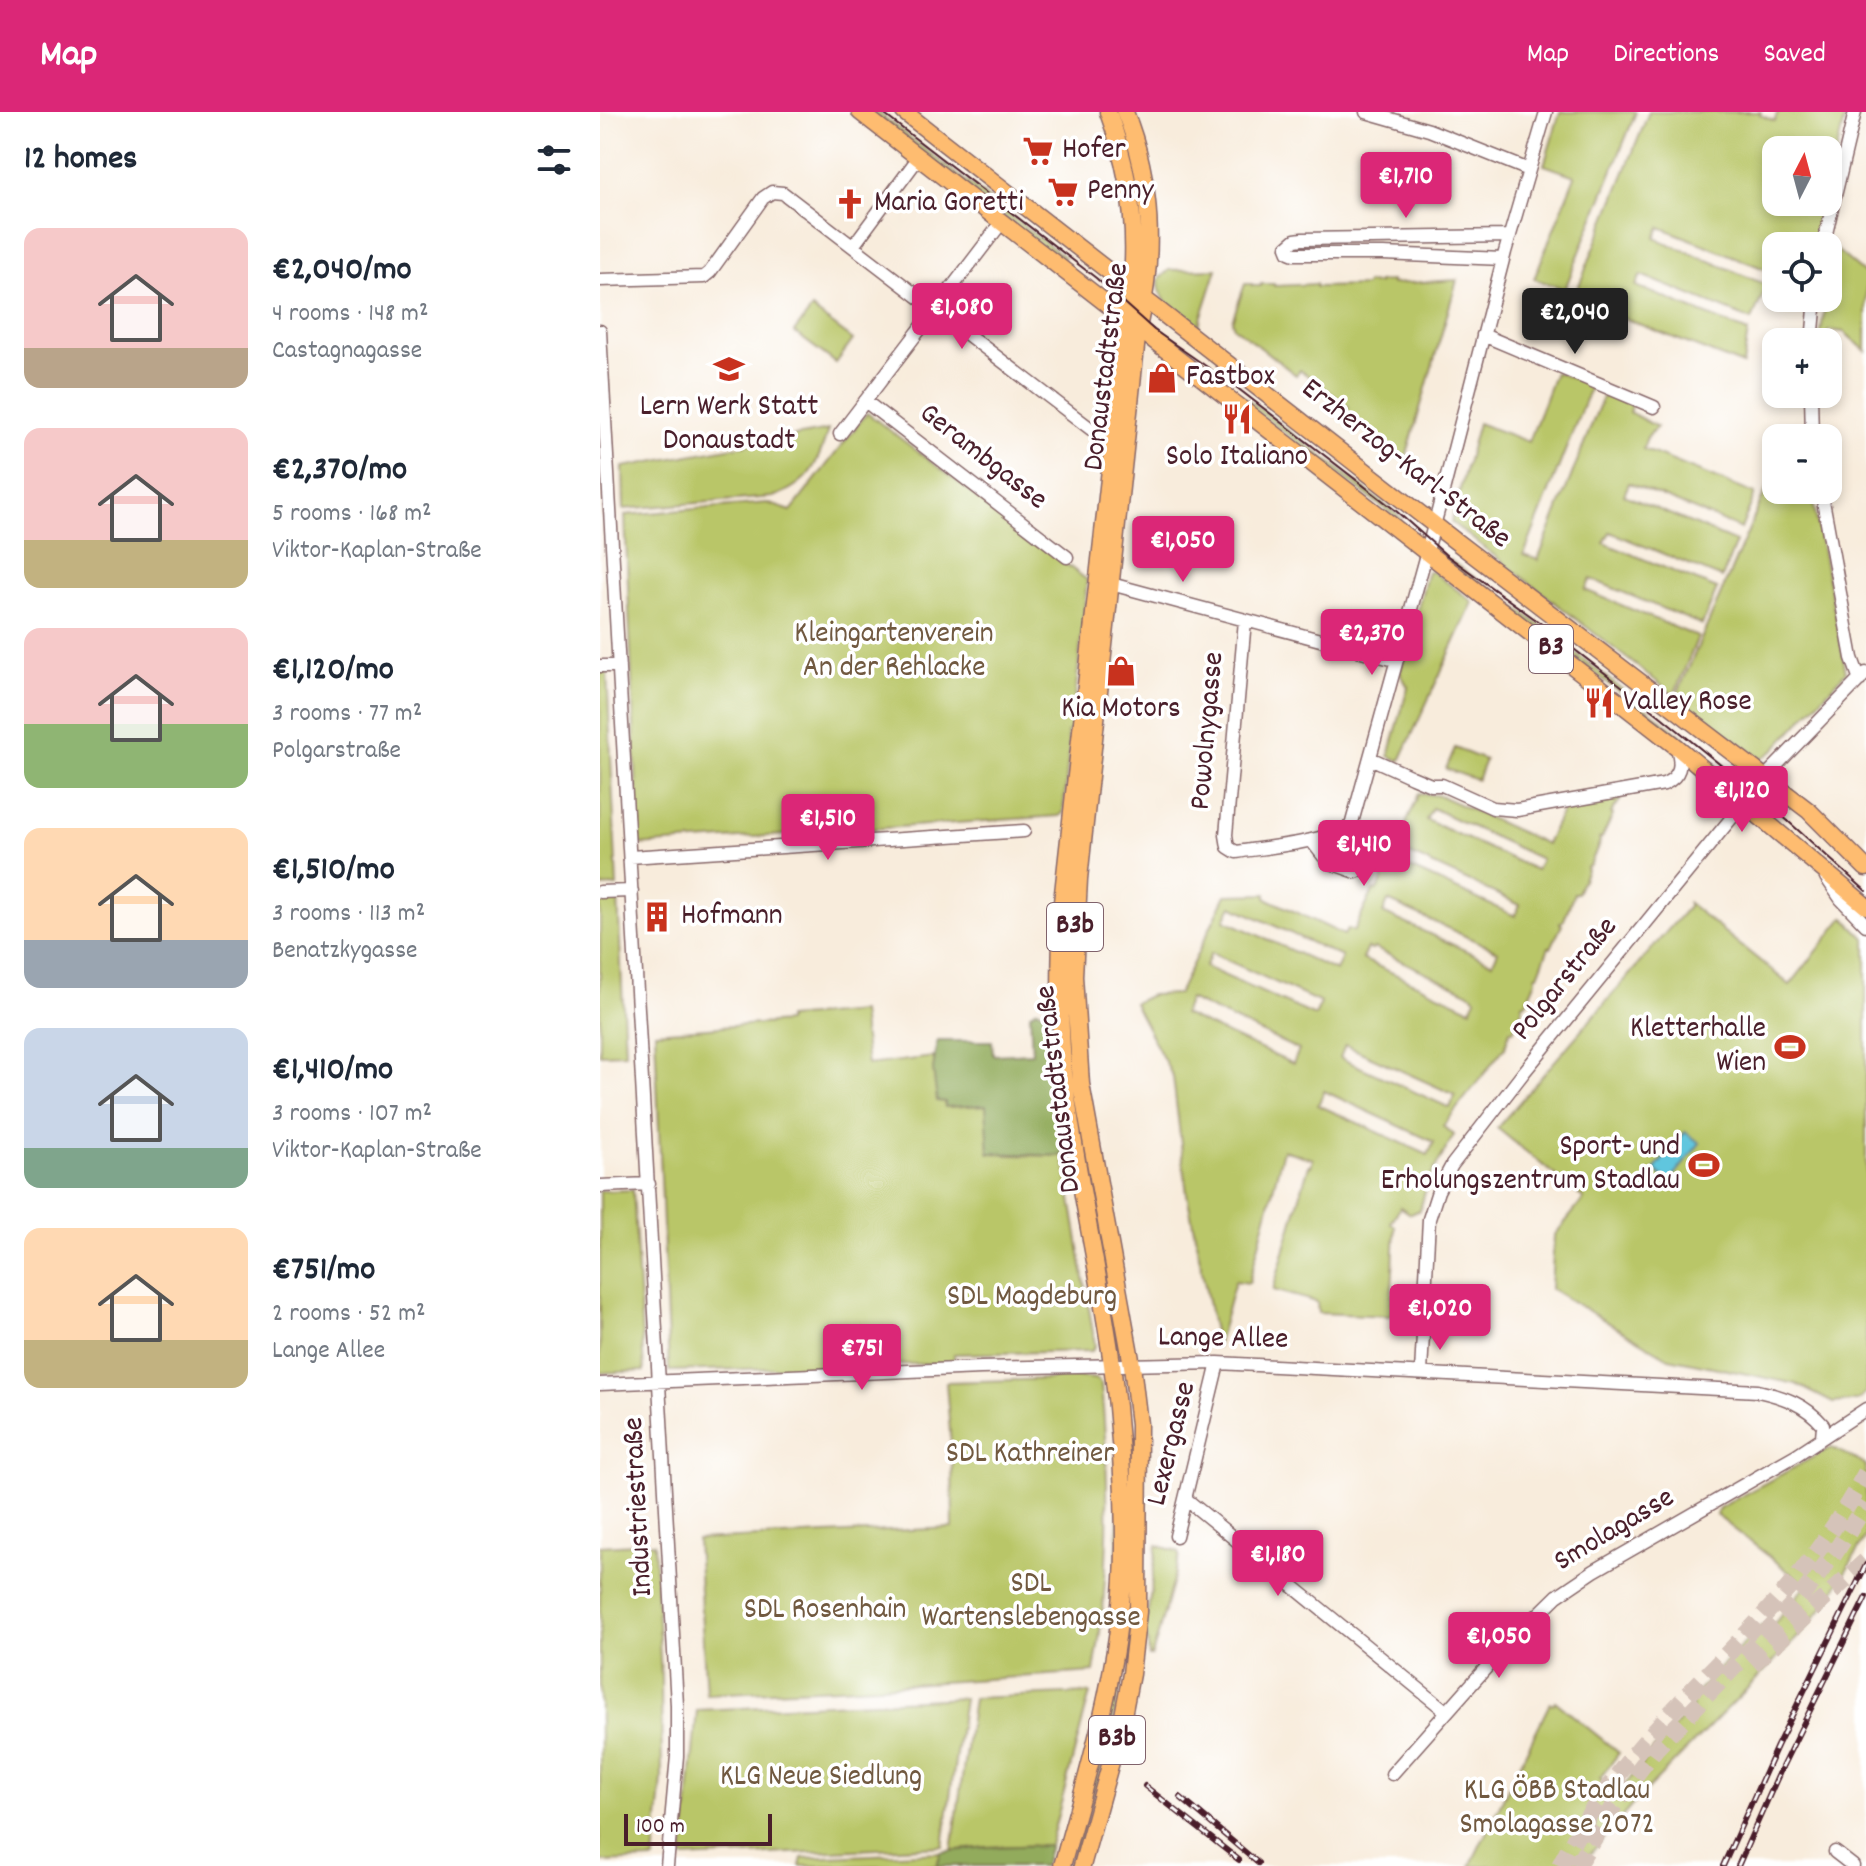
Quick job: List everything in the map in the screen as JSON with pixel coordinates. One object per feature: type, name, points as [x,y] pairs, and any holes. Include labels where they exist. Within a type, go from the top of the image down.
[{"type":"main road","name":"Erzherzog-Karl-Straße","points":[[860,112],[1677,747],[1866,906]]},
{"type":"main road","name":"Donaustadtstraße","points":[[1082,1866],[1121,1726],[1138,1612],[1139,1424],[1132,1365],[1081,1084],[1074,976],[1079,879],[1111,584],[1132,323],[1130,286],[1134,230],[1130,194],[1121,151],[1108,112]]},
{"type":"main road","name":"Donaustadtstraße","points":[[1062,1866],[1096,1745],[1120,1607],[1124,1548],[1112,1365],[1065,1083],[1060,973],[1062,902],[1132,323],[1144,298],[1150,248],[1145,181],[1125,112]]},
{"type":"main road","name":"Erzherzog-Karl-Straße","points":[[914,115],[1434,525],[1809,811],[1866,868]]},
{"type":"main road","points":[[1097,262],[1113,264],[1120,260],[1134,230]]},
{"type":"street","points":[[1366,112],[1388,114],[1529,170]]},
{"type":"street","points":[[1351,826],[1311,840],[1328,862],[1356,872],[1363,868],[1365,855],[1351,826],[1503,259],[1546,112]]},
{"type":"street","points":[[1826,232],[1855,112]]},
{"type":"street","points":[[853,246],[919,157]]},
{"type":"street","points":[[600,280],[704,277],[763,198],[772,192],[783,193],[1091,429]]},
{"type":"street","points":[[840,434],[1002,222]]},
{"type":"street","points":[[1503,259],[1294,254],[1287,247],[1295,240],[1302,239],[1510,236]]},
{"type":"street","name":"Industriestraße","points":[[600,331],[605,478],[619,666],[678,1735],[667,1866]]},
{"type":"street","points":[[1483,335],[1654,407]]},
{"type":"street","name":"Gerambgasse","points":[[865,401],[1067,557]]},
{"type":"street","points":[[1824,504],[1852,658],[1863,676]]},
{"type":"street","points":[[1111,584],[1395,660]]},
{"type":"street","name":"Powolnygasse","points":[[1245,620],[1226,835],[1228,847],[1236,852],[1311,840]]},
{"type":"street","points":[[600,666],[619,666]]},
{"type":"street","name":"Polgarstraße","points":[[1421,1373],[1429,1219],[1438,1191],[1452,1165],[1765,777],[1863,676]]},
{"type":"street","points":[[1370,758],[1493,808],[1517,810],[1664,784],[1674,780],[1680,768],[1677,747]]},
{"type":"street","points":[[630,857],[1024,831]]},
{"type":"street","name":"Erzherzog-Karl-Straße","points":[[1816,861],[1841,899],[1866,925]]},
{"type":"street","points":[[600,892],[632,891]]},
{"type":"street","points":[[600,1186],[649,1184]]},
{"type":"street","name":"Lange Allee","points":[[600,1384],[1218,1363],[1758,1391],[1780,1396],[1804,1407],[1823,1425],[1822,1437]]},
{"type":"street","name":"Lexergasse","points":[[1176,1536],[1218,1363]]},
{"type":"street","name":"Smolagasse","points":[[1392,1774],[1500,1652],[1557,1596],[1594,1571],[1787,1461],[1866,1409]]},
{"type":"street","points":[[1187,1500],[1447,1712]]},
{"type":"street","points":[[1835,1852],[1853,1866]]},
{"type":"green space","points":[[869,112],[877,112],[1064,257],[1061,261]]},
{"type":"green space","points":[[1560,112],[1636,112],[1565,289],[1534,279],[1575,176],[1544,165]]},
{"type":"green space","points":[[1649,112],[1761,112],[1760,115],[1774,121],[1778,112],[1846,112],[1840,136],[1762,136],[1762,216],[1821,216],[1817,232],[1762,232],[1762,268],[1660,227],[1655,238],[1762,283],[1762,297],[1752,320],[1641,275],[1636,286],[1748,332],[1743,365],[1621,317],[1576,293]]},
{"type":"green space","points":[[1842,255],[1866,275],[1866,351],[1842,332],[1842,328],[1822,328],[1824,312],[1842,312]]},
{"type":"green space","points":[[1217,269],[1198,328],[1166,301],[1159,287],[1159,279],[1169,270]]},
{"type":"green space","points":[[1457,280],[1406,460],[1345,413],[1349,407],[1300,370],[1296,375],[1234,327],[1232,321],[1245,284],[1316,284],[1316,287]]},
{"type":"green space","points":[[812,309],[853,340],[836,363],[794,332]]},
{"type":"green space","points":[[1206,369],[1402,518],[1400,521],[1205,372]]},
{"type":"green space","points":[[1555,372],[1591,385],[1524,555],[1538,560],[1605,391],[1633,402],[1629,412],[1657,427],[1647,437],[1643,449],[1755,494],[1741,529],[1629,483],[1624,495],[1736,542],[1722,578],[1610,532],[1604,543],[1717,589],[1702,625],[1591,579],[1585,590],[1698,637],[1674,695],[1451,522],[1478,423],[1529,442]]},
{"type":"green space","name":"Kleingartenverein An der Rehlacke","points":[[867,413],[1087,580],[1072,729],[1067,733],[1069,749],[1063,813],[1059,816],[639,845],[625,515],[767,503],[791,511]]},
{"type":"green space","points":[[828,430],[810,472],[795,486],[773,497],[624,509],[623,467]]},
{"type":"green space","points":[[1762,499],[1762,504],[1814,504],[1846,672],[1773,751],[1761,759],[1676,697]]},
{"type":"green space","points":[[1450,560],[1524,613],[1700,750],[1730,777],[1448,562]]},
{"type":"green space","points":[[1428,571],[1473,602],[1400,761],[1389,756],[1408,687],[1400,673]]},
{"type":"green space","points":[[607,671],[617,886],[600,887],[600,672]]},
{"type":"green space","points":[[1455,748],[1485,760],[1477,780],[1446,769]]},
{"type":"green space","points":[[1419,793],[1441,796],[1546,844],[1565,805],[1621,799],[1611,813],[1613,815],[1560,923],[1562,925],[1536,975],[1526,1003],[1522,1004],[1505,1047],[1443,1126],[1454,1135],[1428,1181],[1420,1210],[1411,1214],[1400,1207],[1391,1223],[1395,1226],[1391,1316],[1318,1313],[1317,1302],[1273,1290],[1313,1159],[1283,1150],[1249,1283],[1235,1281],[1217,1347],[1187,1194],[1173,1077],[1134,1003],[1151,995],[1178,994],[1226,895],[1266,894],[1266,898],[1344,935],[1348,929],[1354,931],[1373,891],[1378,890]],"holes":[[[1432,808],[1541,859],[1536,870],[1426,820]],[[1410,854],[1520,905],[1515,916],[1405,866]],[[1388,901],[1498,951],[1493,963],[1383,913]],[[1232,906],[1342,957],[1336,971],[1225,920]],[[1367,948],[1374,948],[1472,994],[1476,999],[1471,1009],[1362,959]],[[1211,953],[1321,1003],[1315,1016],[1205,967]],[[1189,999],[1299,1050],[1293,1064],[1183,1014]],[[1345,1045],[1455,1095],[1450,1108],[1340,1058]],[[1324,1091],[1434,1142],[1428,1155],[1318,1105]]]},
{"type":"green space","points":[[618,896],[625,1053],[600,1054],[600,897]]},
{"type":"green space","name":"Sport- und Erholungszentrum Stadlau","points":[[1688,903],[1790,985],[1844,917],[1866,939],[1866,1393],[1859,1400],[1833,1403],[1796,1384],[1669,1358],[1551,1289],[1554,1236],[1584,1199],[1497,1128],[1688,907]]},
{"type":"green space","points":[[1038,1009],[1045,1014],[1049,1009],[1051,1056],[1063,1156],[989,1153],[986,1105],[945,1107],[945,1102],[937,1101],[933,1070],[937,1041],[992,1041],[993,1055],[1032,1053],[1030,1013]]},
{"type":"green space","name":"SDL Magdeburg","points":[[861,1012],[867,1065],[933,1057],[945,1107],[986,1105],[1006,1155],[1064,1156],[1095,1345],[1092,1351],[954,1354],[954,1363],[669,1371],[655,1032],[787,1022],[787,1018]]},
{"type":"green space","points":[[633,1190],[644,1371],[600,1373],[600,1191]]},
{"type":"green space","points":[[1064,1375],[1096,1379],[1101,1384],[1107,1528],[1104,1600],[1094,1672],[706,1694],[697,1540],[953,1528],[946,1382],[1052,1379]]},
{"type":"green space","points":[[1123,1390],[1134,1531],[1132,1601],[1118,1696],[1101,1769],[1074,1866],[1069,1866],[1113,1698]]},
{"type":"green space","name":"KLG ÖBB Stadlau Smolagasse 2072","points":[[1830,1448],[1866,1465],[1866,1536],[1828,1602],[1800,1635],[1634,1803],[1580,1866],[1470,1866],[1550,1703],[1555,1701],[1619,1753],[1600,1778],[1619,1792],[1693,1707],[1688,1701],[1762,1625],[1769,1630],[1806,1585],[1716,1515],[1719,1508]]},
{"type":"green space","points":[[654,1543],[661,1678],[662,1779],[654,1860],[600,1862],[600,1546]]},
{"type":"green space","points":[[1157,1545],[1180,1555],[1152,1656],[1149,1656],[1146,1626]]},
{"type":"green space","name":"KLG Neue Siedlung","points":[[1090,1693],[1050,1845],[952,1851],[973,1698]]},
{"type":"green space","name":"KLG Neue Siedlung","points":[[964,1698],[943,1846],[683,1858],[697,1710]]},
{"type":"green space","points":[[1050,1845],[1044,1866],[937,1866],[941,1852]]},
{"type":"green space","points":[[941,1852],[937,1866],[800,1866],[802,1858]]},
{"type":"water","points":[[1685,1132],[1700,1143],[1669,1182],[1654,1170]]},
{"type":"tunnel","points":[[1560,1866],[1581,1828],[1631,1759],[1801,1573],[1866,1473]]},
{"type":"tunnel","points":[[1576,1866],[1623,1791],[1656,1748],[1799,1599],[1834,1554],[1866,1504]]},
{"type":"tunnel","points":[[1752,1664],[1866,1561]]},
{"type":"tram line","points":[[881,112],[1096,278],[1154,330],[1236,387],[1395,510],[1445,554],[1659,715],[1770,805],[1866,891]]},
{"type":"railway","points":[[1723,1866],[1777,1746],[1866,1565]]},
{"type":"railway","points":[[1738,1866],[1783,1765],[1866,1597]]},
{"type":"railway","points":[[1145,1786],[1239,1860]]},
{"type":"railway","points":[[1180,1797],[1258,1863]]},
{"type":"place","name":"Hofer","points":[[1038,151]]},
{"type":"place","name":"Penny","points":[[1063,192]]},
{"type":"place","name":"Maria Goretti","points":[[850,204]]},
{"type":"place","name":"Lern Werk Statt Donaustadt","points":[[729,369]]},
{"type":"place","name":"Fastbox","points":[[1162,378]]},
{"type":"place","name":"Solo Italiano","points":[[1237,419]]},
{"type":"place","name":"Kia Motors","points":[[1121,671]]},
{"type":"place","name":"Valley Rose","points":[[1599,703]]},
{"type":"place","name":"Hofmann","points":[[657,917]]},
{"type":"place","name":"Kletterhalle Wien","points":[[1790,1047]]},
{"type":"place","name":"Sport- und Erholungszentrum Stadlau","points":[[1704,1165]]},
{"type":"park label","name":"SDL Kathreiner","points":[[1030,1455]]},
{"type":"park label","name":"SDL Wartenslebengasse","points":[[1031,1602]]},
{"type":"park label","name":"SDL Rosenhain","points":[[825,1611]]}]
